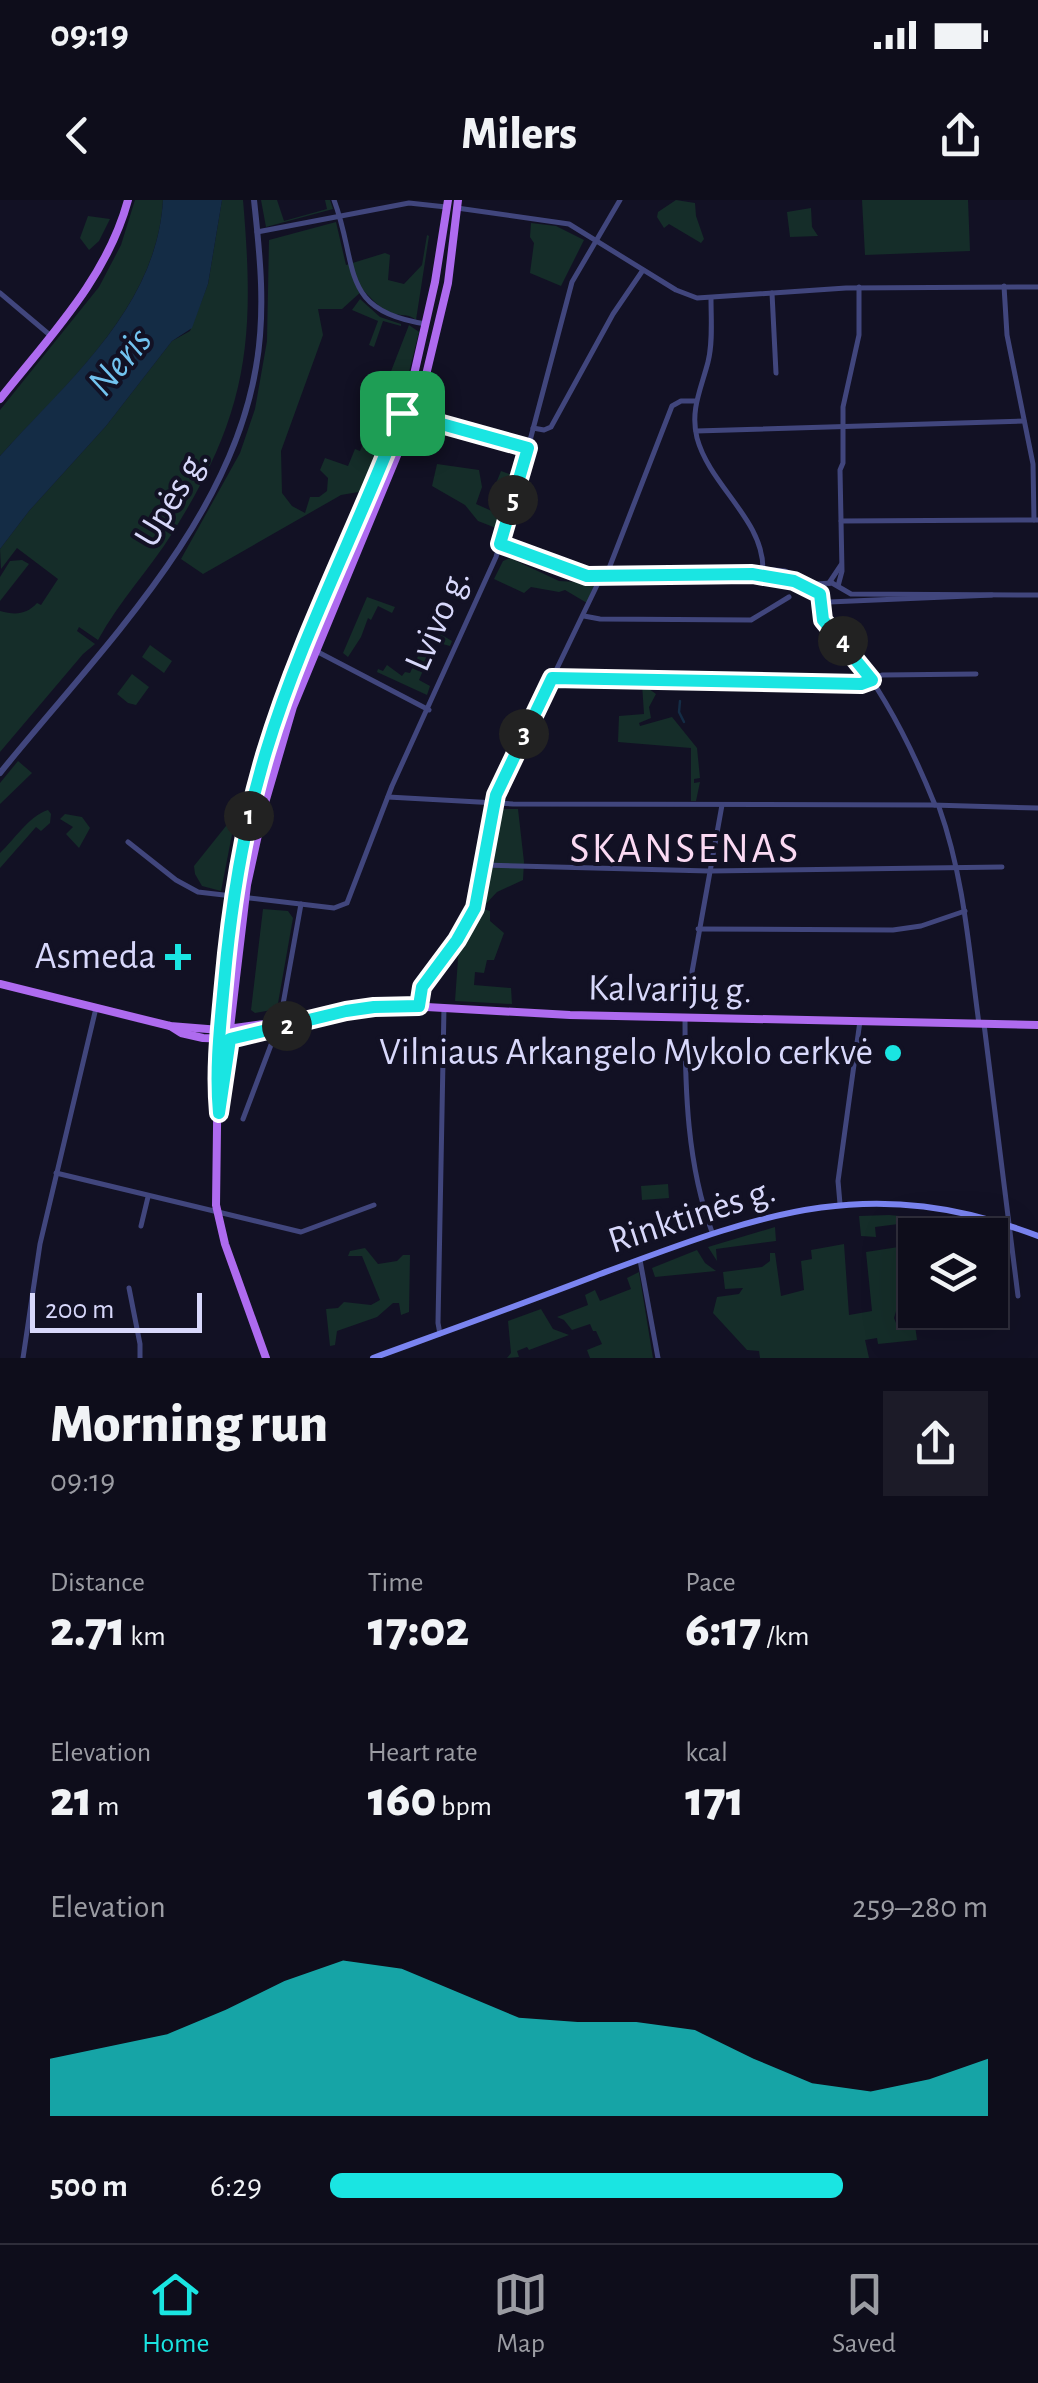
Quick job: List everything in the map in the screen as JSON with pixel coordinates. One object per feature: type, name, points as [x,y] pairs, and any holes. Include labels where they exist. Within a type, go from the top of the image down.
[{"type":"main road","points":[[0,399],[99,270],[128,200]]},
{"type":"main road","points":[[266,1358],[224,1244],[218,1214],[219,1040],[233,898],[266,752],[305,646],[402,413],[427,324],[447,202]]},
{"type":"main road","points":[[219,1113],[245,898],[259,826],[280,749],[316,651],[414,417],[448,283],[458,204]]},
{"type":"main road","name":"Kalvarijų g.","points":[[0,984],[170,1026],[220,1030],[278,1025]]},
{"type":"main road","name":"Kalvarijų g.","points":[[170,1026],[181,1033],[219,1040],[374,1007],[419,1006],[685,1018],[1038,1024]]},
{"type":"main road","name":"Rinktinės g.","points":[[373,1358],[712,1232],[775,1214],[840,1204],[914,1206],[1010,1226],[1038,1236]]},
{"type":"street","name":"Upės g.","points":[[0,772],[144,596],[217,485],[243,423],[256,368],[262,309],[254,200]]},
{"type":"street","points":[[334,200],[362,294],[382,314],[427,324]]},
{"type":"street","name":"Lvivo g.","points":[[301,904],[344,906],[500,544],[567,294],[620,200]]},
{"type":"street","points":[[257,232],[409,203],[447,202],[560,220],[690,296],[711,299],[859,287],[1038,287]]},
{"type":"street","points":[[534,428],[552,427],[614,314],[643,270]]},
{"type":"street","points":[[841,520],[1036,520],[1033,464],[1006,334],[1004,286]]},
{"type":"street","points":[[828,624],[827,610],[838,589],[841,565],[842,424],[845,390],[859,335],[859,287]]},
{"type":"street","points":[[0,293],[50,336]]},
{"type":"street","points":[[772,294],[776,373]]},
{"type":"street","points":[[711,299],[709,355],[695,402],[696,431],[711,470],[759,539],[763,569]]},
{"type":"street","points":[[419,1006],[422,987],[472,914],[494,802],[605,574],[672,406],[681,400],[695,402]]},
{"type":"street","points":[[402,413],[528,448]]},
{"type":"street","points":[[696,431],[1024,421]]},
{"type":"street","points":[[500,544],[587,576],[763,569],[827,584],[850,594],[992,595]]},
{"type":"street","points":[[841,565],[821,596],[822,616],[872,680],[911,746],[937,806],[956,868],[982,1024],[1018,1296]]},
{"type":"street","points":[[605,574],[767,575],[794,581],[834,601],[1038,594]]},
{"type":"street","points":[[584,615],[600,619],[751,620],[789,597]]},
{"type":"street","points":[[305,646],[429,710]]},
{"type":"street","points":[[552,678],[861,684],[882,674],[976,674]]},
{"type":"street","points":[[388,797],[494,802],[1038,808]]},
{"type":"street","points":[[692,972],[722,805]]},
{"type":"street","points":[[128,842],[190,889],[233,898],[301,904],[278,1025],[243,1119]]},
{"type":"street","points":[[483,865],[709,871],[1002,867]]},
{"type":"street","points":[[698,929],[893,930],[922,926],[965,912]]},
{"type":"street","points":[[440,1334],[444,1007]]},
{"type":"street","points":[[23,1358],[30,1297],[96,1008]]},
{"type":"street","points":[[685,1018],[685,1068],[697,1189],[712,1232]]},
{"type":"street","points":[[840,1204],[838,1181],[860,1022]]},
{"type":"street","points":[[56,1173],[301,1232],[374,1206]]},
{"type":"street","points":[[141,1226],[148,1197]]},
{"type":"street","points":[[640,1260],[658,1358]]},
{"type":"street","points":[[129,1288],[140,1358]]},
{"type":"green space","points":[[135,200],[163,200],[157,239],[144,275],[104,340],[0,456],[0,410],[99,287],[121,245]]},
{"type":"green space","points":[[222,200],[243,200],[248,294],[241,373],[218,449],[173,532],[98,640],[79,627],[77,631],[95,644],[0,752],[0,611],[20,613],[37,603],[41,605],[58,579],[17,548],[1,569],[0,549],[106,426],[172,341],[190,331],[208,284]]},
{"type":"green space","points":[[261,200],[277,200],[284,221],[327,209],[325,200],[330,200],[333,209],[266,227]]},
{"type":"green space","points":[[676,200],[695,203],[704,239],[701,243],[669,224],[664,228],[657,217],[658,212]]},
{"type":"green space","points":[[862,200],[968,200],[970,251],[865,255]]},
{"type":"green space","points":[[811,208],[812,227],[818,236],[790,237],[787,212]]},
{"type":"green space","points":[[88,216],[110,219],[99,241],[89,250],[80,238]]},
{"type":"green space","points":[[336,222],[346,265],[385,253],[390,255],[388,280],[404,284],[422,265],[429,236],[416,320],[384,309],[363,290],[342,309],[318,309],[323,335],[281,451],[282,493],[292,506],[305,513],[310,497],[327,491],[328,478],[320,470],[325,458],[348,466],[355,449],[360,451],[409,325],[419,332],[405,388],[364,491],[341,495],[203,574],[181,559],[240,453],[255,409],[267,341],[269,240]]},
{"type":"green space","points":[[531,223],[556,226],[584,240],[561,286],[530,273],[534,243],[530,237]]},
{"type":"green space","points":[[360,299],[380,317],[401,324],[383,321],[374,347],[369,345],[378,321],[352,310]]},
{"type":"green space","points":[[437,464],[479,470],[482,487],[476,504],[494,512],[504,485],[497,481],[501,471],[512,475],[496,528],[478,521],[465,505],[432,486]]},
{"type":"green space","points":[[510,558],[559,581],[595,583],[587,603],[565,590],[531,587],[524,593],[494,579],[503,561]]},
{"type":"green space","points":[[10,561],[29,564],[0,601],[0,577]]},
{"type":"green space","points":[[367,597],[395,607],[392,613],[378,606],[348,657],[343,653]]},
{"type":"green space","points":[[431,629],[452,641],[450,646],[435,642],[419,680],[430,686],[427,695],[377,672],[387,665],[402,676],[410,673]]},
{"type":"green space","points":[[150,645],[172,661],[164,673],[142,657]]},
{"type":"green space","points":[[132,674],[149,687],[136,705],[117,694]]},
{"type":"green space","points":[[642,684],[656,694],[649,707],[651,718],[639,723],[640,726],[672,717],[697,748],[700,778],[694,779],[694,783],[700,782],[696,801],[691,801],[691,748],[618,742],[619,716],[644,714]]},
{"type":"green space","points":[[18,761],[32,773],[0,804],[0,783]]},
{"type":"green space","points":[[499,809],[518,809],[523,880],[497,892],[483,907]]},
{"type":"green space","points":[[48,810],[50,823],[41,831],[36,827],[0,868],[0,853],[28,823]]},
{"type":"green space","points":[[65,814],[82,817],[90,828],[79,848],[66,834],[73,827],[60,819]]},
{"type":"green space","points":[[230,821],[234,824],[221,891],[202,886],[194,866]]},
{"type":"green space","points":[[480,908],[490,911],[490,921],[504,933],[494,960],[487,960],[484,973],[475,972],[474,985],[511,988],[512,1004],[455,1001],[459,945]]},
{"type":"green space","points":[[263,909],[288,911],[293,918],[277,1009],[255,1013],[251,1010]]},
{"type":"green space","points":[[668,1184],[669,1198],[642,1200],[641,1186]]},
{"type":"green space","points":[[859,1216],[922,1218],[898,1218],[898,1224],[875,1227],[876,1237],[861,1236]]},
{"type":"green space","points":[[775,1227],[776,1241],[716,1249],[717,1261],[708,1247]]},
{"type":"green space","points":[[844,1244],[849,1315],[872,1311],[866,1252],[898,1247],[898,1308],[894,1318],[898,1328],[915,1328],[917,1340],[878,1344],[877,1338],[865,1340],[869,1358],[760,1358],[759,1351],[747,1350],[713,1313],[717,1297],[739,1294],[743,1288],[725,1289],[723,1272],[762,1267],[770,1261],[770,1253],[775,1253],[781,1296],[804,1290],[801,1261],[812,1259],[811,1250]]},
{"type":"green space","points":[[365,1248],[378,1264],[410,1255],[409,1312],[401,1315],[399,1303],[393,1303],[377,1317],[337,1331],[335,1345],[330,1346],[326,1309],[338,1308],[344,1302],[371,1305],[380,1300],[362,1256],[348,1256],[350,1251]]},
{"type":"green space","points":[[697,1250],[716,1271],[655,1277],[652,1268]]},
{"type":"green space","points":[[639,1272],[653,1358],[590,1358],[587,1350],[602,1344],[596,1331],[590,1324],[572,1330],[557,1317],[588,1305],[585,1295],[595,1290],[600,1301],[631,1289],[627,1278]]},
{"type":"green space","points":[[541,1309],[553,1329],[569,1335],[529,1350],[527,1347],[517,1351],[519,1357],[507,1358],[511,1353],[508,1321]]},
{"type":"water","name":"Neris","points":[[163,200],[222,200],[208,284],[192,328],[172,341],[106,426],[0,549],[0,456],[79,371],[126,309],[157,239]]},
{"type":"waterway","points":[[680,701],[679,712],[684,722]]},
{"type":"place","name":"Asmeda","points":[[178,957]]},
{"type":"place","name":"Vilniaus Arkangelo Mykolo cerkvė","points":[[893,1053]]},
{"type":"district","name":"SKANSENAS","points":[[685,849]]},
{"type":"route","points":[[402,413],[528,448],[500,544],[587,576],[752,574],[794,581],[820,594],[823,620],[872,680],[861,684],[552,678],[496,795],[475,908],[422,987],[419,1006],[346,1011],[230,1039],[219,1113],[218,1052],[233,898],[266,752],[305,646],[402,413]]}]
